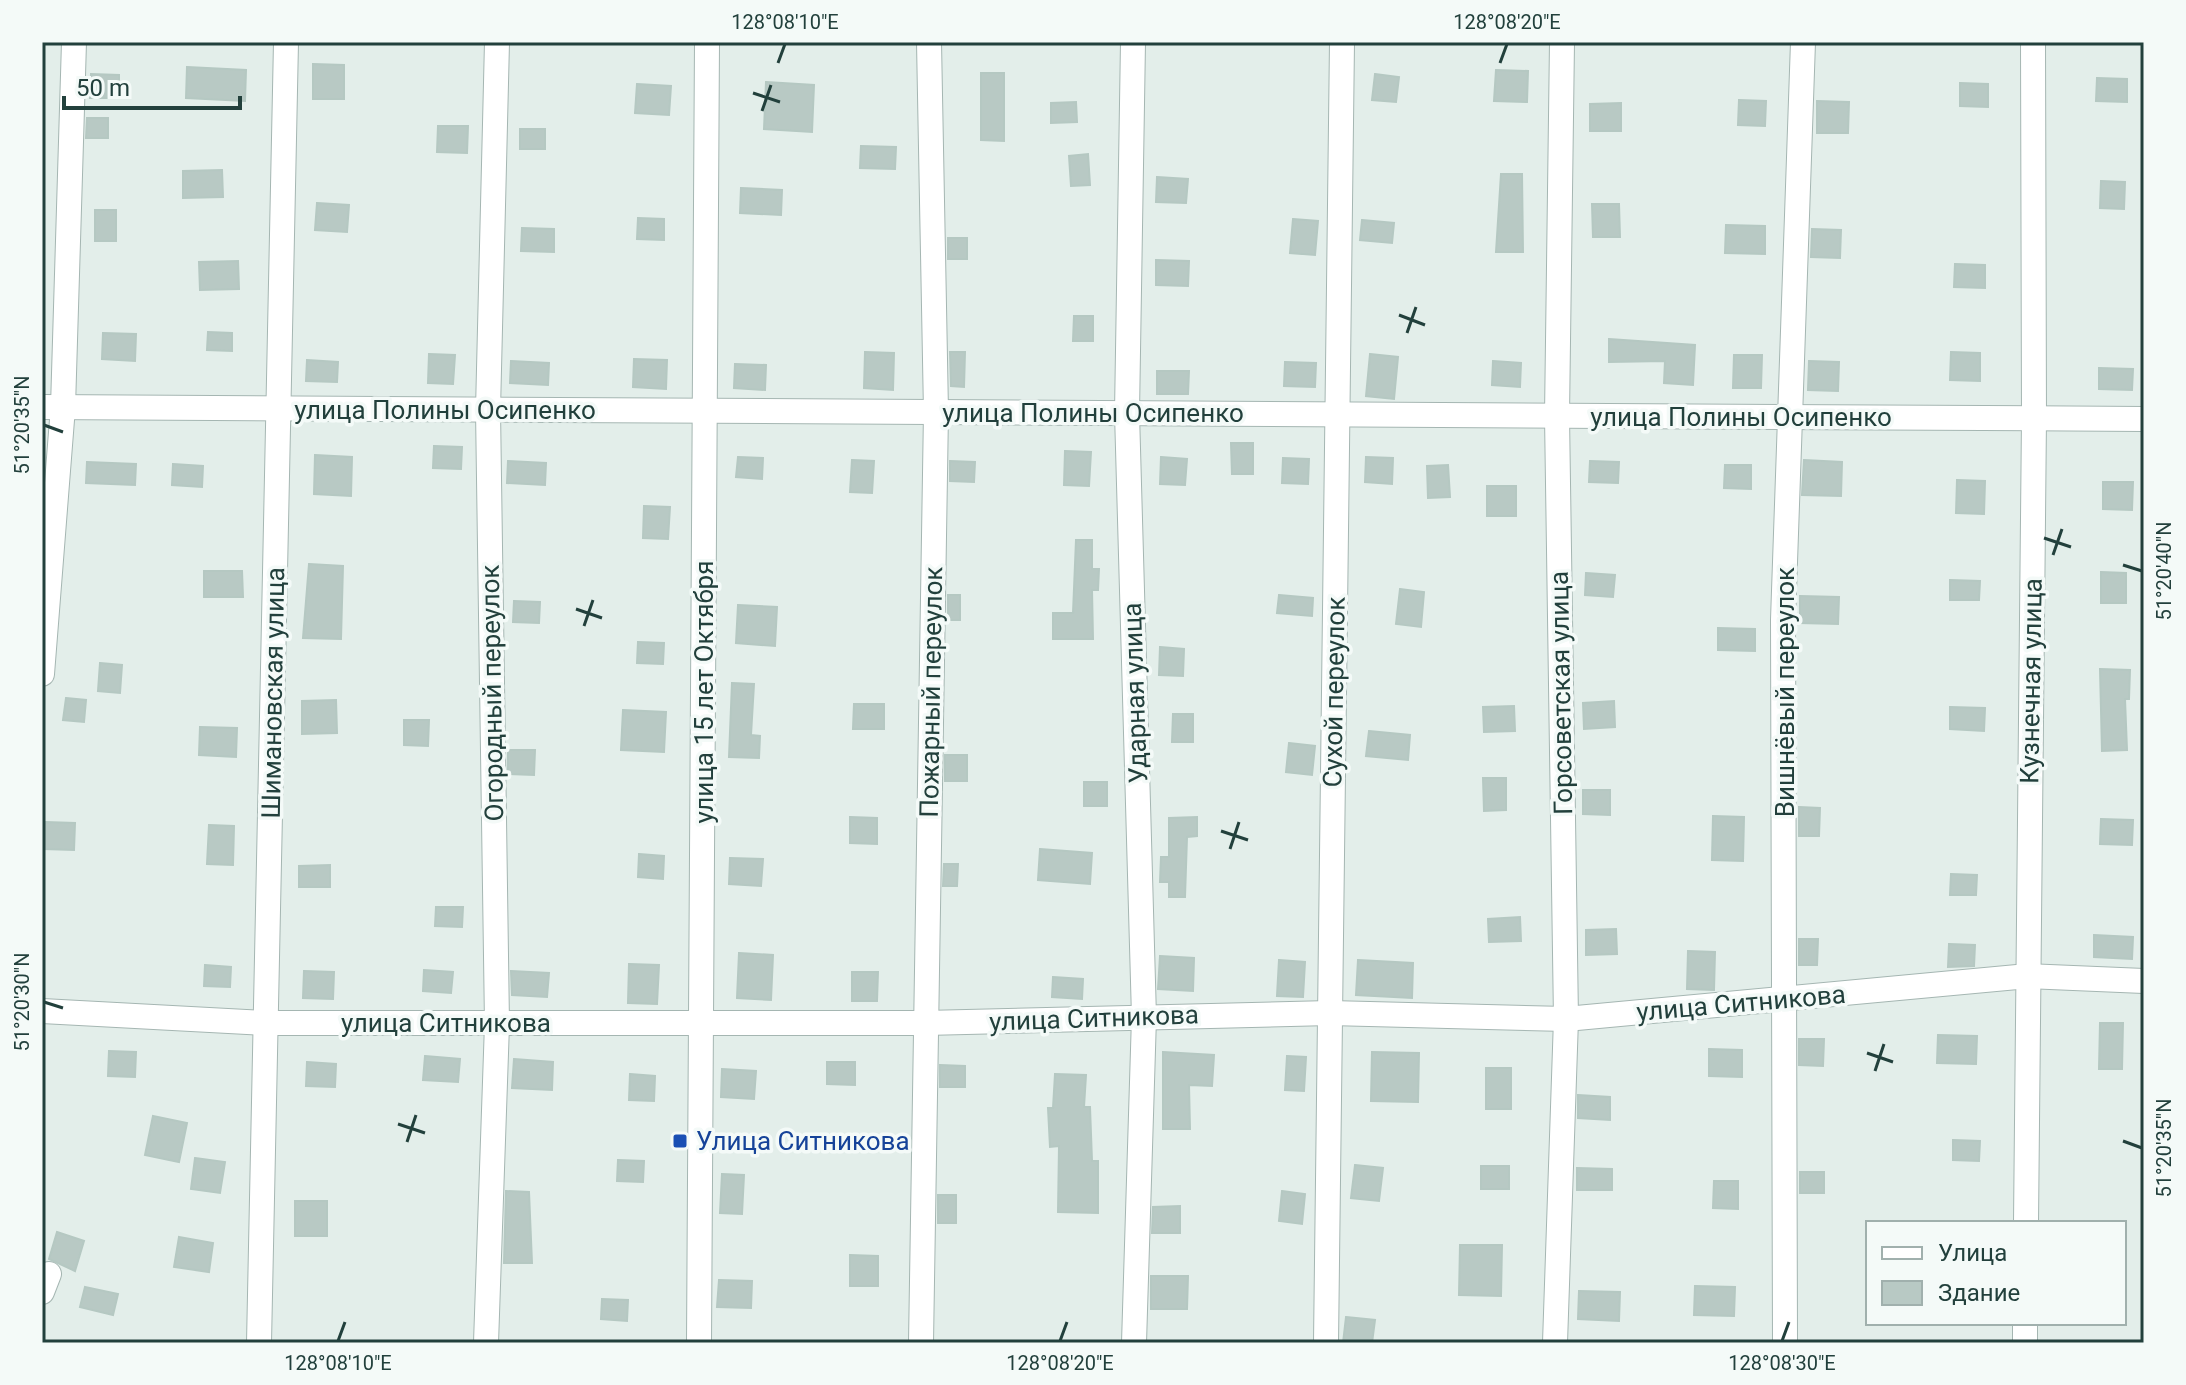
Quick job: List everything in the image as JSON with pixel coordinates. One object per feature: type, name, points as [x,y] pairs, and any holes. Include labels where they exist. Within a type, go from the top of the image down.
[{"type":"street","points":[[42,674],[52,407],[74,42]]},
{"type":"street","name":"Шимановская улица","points":[[259,1343],[286,42]]},
{"type":"street","name":"Огородный переулок","points":[[486,1343],[497,1024],[488,410],[497,42]]},
{"type":"street","name":"улица 15 лет Октября","points":[[699,1343],[707,42]]},
{"type":"street","name":"Пожарный переулок","points":[[921,1343],[936,412],[929,42]]},
{"type":"street","name":"Ударная улица","points":[[1133,42],[1127,413],[1144,1017],[1134,1343]]},
{"type":"street","name":"Сухой переулок","points":[[1326,1343],[1342,42]]},
{"type":"street","name":"Горсоветская улица","points":[[1555,1343],[1566,1019],[1557,416],[1562,42]]},
{"type":"street","name":"Вишнёвый переулок","points":[[1785,1343],[1783,620],[1803,42]]},
{"type":"street","name":"Кузнечная улица","points":[[2026,1221],[2034,418],[2033,42]]},
{"type":"street","name":"улица Полины Осипенко","points":[[52,407],[2144,419]]},
{"type":"street","name":"улица Ситникова","points":[[42,1011],[266,1023],[925,1023],[1330,1013],[1566,1019],[2028,976],[2144,981]]},
{"type":"building","points":[[313,64],[344,65],[344,99],[313,99]]},
{"type":"building","points":[[187,67],[246,70],[245,101],[186,98]]},
{"type":"building","points":[[1496,70],[1528,71],[1527,102],[1494,101]]},
{"type":"building","points":[[981,73],[1004,73],[1004,141],[981,140]]},
{"type":"building","points":[[91,74],[119,75],[119,98],[90,98]]},
{"type":"building","points":[[1375,74],[1399,77],[1396,102],[1372,100]]},
{"type":"building","points":[[2097,78],[2127,79],[2127,102],[2096,101]]},
{"type":"building","points":[[766,82],[814,85],[812,132],[764,129]]},
{"type":"building","points":[[1960,83],[1988,84],[1988,107],[1960,106]]},
{"type":"building","points":[[637,84],[671,86],[669,115],[635,113]]},
{"type":"building","points":[[1739,100],[1766,101],[1765,126],[1738,125]]},
{"type":"building","points":[[1817,101],[1849,102],[1848,133],[1817,133]]},
{"type":"building","points":[[1076,102],[1077,122],[1051,123],[1051,103]]},
{"type":"building","points":[[1621,103],[1621,131],[1590,131],[1590,104]]},
{"type":"building","points":[[87,118],[108,118],[108,138],[86,138]]},
{"type":"building","points":[[438,126],[468,126],[467,153],[437,152]]},
{"type":"building","points":[[520,129],[545,129],[545,149],[520,149]]},
{"type":"building","points":[[861,146],[896,147],[895,169],[860,168]]},
{"type":"building","points":[[1088,154],[1090,185],[1071,186],[1069,156]]},
{"type":"building","points":[[222,170],[223,197],[183,198],[183,171]]},
{"type":"building","points":[[1501,174],[1522,174],[1523,252],[1496,252]]},
{"type":"building","points":[[1157,177],[1188,179],[1186,203],[1156,202]]},
{"type":"building","points":[[2101,181],[2125,182],[2124,209],[2100,208]]},
{"type":"building","points":[[741,188],[782,190],[781,215],[740,213]]},
{"type":"building","points":[[317,203],[349,205],[347,232],[315,230]]},
{"type":"building","points":[[1592,204],[1619,204],[1620,237],[1593,237]]},
{"type":"building","points":[[95,210],[116,210],[116,241],[95,241]]},
{"type":"building","points":[[638,218],[664,219],[664,240],[637,239]]},
{"type":"building","points":[[1293,219],[1318,221],[1315,255],[1290,253]]},
{"type":"building","points":[[1362,220],[1394,223],[1392,243],[1360,240]]},
{"type":"building","points":[[1726,225],[1765,226],[1765,254],[1725,253]]},
{"type":"building","points":[[522,228],[554,229],[554,252],[521,251]]},
{"type":"building","points":[[1812,229],[1841,230],[1840,258],[1811,257]]},
{"type":"building","points":[[948,238],[967,238],[967,259],[948,259]]},
{"type":"building","points":[[1156,260],[1189,261],[1188,286],[1156,285]]},
{"type":"building","points":[[238,261],[239,289],[200,290],[199,262]]},
{"type":"building","points":[[1955,264],[1985,265],[1985,288],[1954,287]]},
{"type":"building","points":[[1074,316],[1093,316],[1093,341],[1073,341]]},
{"type":"building","points":[[208,332],[232,333],[232,351],[207,350]]},
{"type":"building","points":[[103,333],[136,334],[135,361],[102,359]]},
{"type":"building","points":[[1609,339],[1695,345],[1693,385],[1664,383],[1665,361],[1609,362]]},
{"type":"building","points":[[865,352],[894,353],[893,390],[864,388]]},
{"type":"building","points":[[950,352],[965,352],[964,387],[951,386]]},
{"type":"building","points":[[1951,352],[1980,353],[1980,381],[1950,380]]},
{"type":"building","points":[[429,354],[455,355],[453,384],[428,383]]},
{"type":"building","points":[[1370,354],[1398,357],[1394,399],[1366,396]]},
{"type":"building","points":[[1734,355],[1762,355],[1761,388],[1733,388]]},
{"type":"building","points":[[634,359],[667,360],[666,389],[633,387]]},
{"type":"building","points":[[307,360],[338,362],[337,382],[306,381]]},
{"type":"building","points":[[511,361],[549,363],[548,385],[510,383]]},
{"type":"building","points":[[1493,361],[1521,363],[1520,387],[1492,385]]},
{"type":"building","points":[[1809,361],[1839,362],[1838,391],[1808,390]]},
{"type":"building","points":[[1285,362],[1316,363],[1315,387],[1284,386]]},
{"type":"building","points":[[735,364],[766,365],[765,390],[734,388]]},
{"type":"building","points":[[2099,368],[2133,369],[2132,390],[2099,389]]},
{"type":"building","points":[[1157,371],[1189,371],[1188,394],[1157,394]]},
{"type":"building","points":[[1231,443],[1253,443],[1253,474],[1232,474]]},
{"type":"building","points":[[434,446],[462,447],[461,469],[433,468]]},
{"type":"building","points":[[1065,451],[1091,452],[1089,486],[1064,485]]},
{"type":"building","points":[[315,455],[352,457],[351,496],[314,494]]},
{"type":"building","points":[[738,457],[763,458],[762,479],[736,477]]},
{"type":"building","points":[[1161,457],[1187,459],[1185,485],[1160,484]]},
{"type":"building","points":[[1366,457],[1393,458],[1392,484],[1365,482]]},
{"type":"building","points":[[1283,458],[1309,459],[1308,484],[1282,483]]},
{"type":"building","points":[[852,460],[874,461],[872,493],[850,492]]},
{"type":"building","points":[[1804,460],[1842,462],[1841,496],[1802,495]]},
{"type":"building","points":[[508,461],[546,463],[545,485],[507,483]]},
{"type":"building","points":[[950,461],[975,462],[974,482],[950,481]]},
{"type":"building","points":[[1590,461],[1619,462],[1618,483],[1589,482]]},
{"type":"building","points":[[87,462],[136,464],[135,485],[86,483]]},
{"type":"building","points":[[173,464],[203,466],[202,487],[172,485]]},
{"type":"building","points":[[1448,465],[1450,497],[1428,498],[1427,466]]},
{"type":"building","points":[[1725,465],[1751,465],[1751,489],[1724,488]]},
{"type":"building","points":[[1957,480],[1985,481],[1984,514],[1956,513]]},
{"type":"building","points":[[2103,482],[2133,482],[2132,510],[2103,509]]},
{"type":"building","points":[[1487,486],[1516,486],[1516,516],[1487,516]]},
{"type":"building","points":[[644,506],[670,507],[668,539],[643,538]]},
{"type":"building","points":[[1076,540],[1092,540],[1092,569],[1099,569],[1098,590],[1092,590],[1093,639],[1053,639],[1053,613],[1073,613]]},
{"type":"building","points":[[309,564],[343,566],[341,639],[303,638]]},
{"type":"building","points":[[204,571],[242,571],[243,597],[204,597]]},
{"type":"building","points":[[2101,572],[2126,573],[2126,603],[2101,603]]},
{"type":"building","points":[[1586,573],[1615,575],[1613,597],[1585,595]]},
{"type":"building","points":[[1950,580],[1980,581],[1979,600],[1950,600]]},
{"type":"building","points":[[1400,589],[1424,592],[1421,627],[1396,624]]},
{"type":"building","points":[[948,595],[960,595],[960,620],[948,620]]},
{"type":"building","points":[[1279,595],[1313,598],[1312,616],[1277,613]]},
{"type":"building","points":[[1800,596],[1839,597],[1838,624],[1800,623]]},
{"type":"building","points":[[514,601],[540,602],[539,623],[513,622]]},
{"type":"building","points":[[738,605],[777,607],[775,646],[736,643]]},
{"type":"building","points":[[1718,628],[1755,629],[1755,651],[1718,650]]},
{"type":"building","points":[[638,642],[664,643],[663,664],[637,663]]},
{"type":"building","points":[[1160,647],[1184,649],[1183,676],[1159,675]]},
{"type":"building","points":[[100,663],[122,665],[120,693],[98,691]]},
{"type":"building","points":[[2100,669],[2130,670],[2129,699],[2125,699],[2127,750],[2102,751]]},
{"type":"building","points":[[732,683],[754,684],[751,735],[760,736],[759,758],[729,757]]},
{"type":"building","points":[[66,698],[86,700],[84,722],[63,720]]},
{"type":"building","points":[[336,700],[337,733],[302,734],[302,701]]},
{"type":"building","points":[[1614,701],[1615,727],[1584,729],[1583,703]]},
{"type":"building","points":[[854,704],[884,704],[884,729],[853,729]]},
{"type":"building","points":[[1514,706],[1515,731],[1484,732],[1483,707]]},
{"type":"building","points":[[1950,707],[1985,708],[1984,731],[1950,729]]},
{"type":"building","points":[[623,710],[666,712],[664,752],[621,750]]},
{"type":"building","points":[[1173,714],[1193,714],[1193,742],[1172,742]]},
{"type":"building","points":[[404,720],[429,720],[428,746],[404,745]]},
{"type":"building","points":[[200,727],[237,728],[236,757],[199,755]]},
{"type":"building","points":[[1369,731],[1410,735],[1408,760],[1366,756]]},
{"type":"building","points":[[1289,743],[1315,746],[1312,775],[1286,772]]},
{"type":"building","points":[[508,750],[535,750],[534,775],[508,774]]},
{"type":"building","points":[[945,755],[967,755],[967,781],[945,781]]},
{"type":"building","points":[[1483,778],[1506,778],[1506,810],[1484,811]]},
{"type":"building","points":[[1084,782],[1107,782],[1107,806],[1084,806]]},
{"type":"building","points":[[1583,790],[1610,790],[1610,815],[1583,814]]},
{"type":"building","points":[[1799,807],[1820,808],[1819,836],[1799,836]]},
{"type":"building","points":[[1713,816],[1744,817],[1743,861],[1712,860]]},
{"type":"building","points":[[850,817],[877,818],[877,844],[850,843]]},
{"type":"building","points":[[1197,817],[1197,836],[1187,837],[1185,897],[1169,897],[1169,882],[1160,882],[1161,857],[1169,857],[1169,818]]},
{"type":"building","points":[[2101,819],[2133,820],[2132,845],[2100,844]]},
{"type":"building","points":[[45,822],[75,823],[74,850],[44,849]]},
{"type":"building","points":[[209,825],[234,826],[233,865],[207,864]]},
{"type":"building","points":[[1040,849],[1092,853],[1090,884],[1038,880]]},
{"type":"building","points":[[639,854],[664,856],[663,879],[638,877]]},
{"type":"building","points":[[730,858],[763,859],[761,886],[729,884]]},
{"type":"building","points":[[944,864],[958,864],[957,886],[943,886]]},
{"type":"building","points":[[330,865],[330,887],[299,887],[299,866]]},
{"type":"building","points":[[1951,874],[1977,875],[1976,895],[1950,895]]},
{"type":"building","points":[[436,907],[463,907],[462,927],[435,926]]},
{"type":"building","points":[[1520,917],[1521,941],[1489,942],[1488,919]]},
{"type":"building","points":[[1616,929],[1617,954],[1586,955],[1586,930]]},
{"type":"building","points":[[2094,935],[2133,937],[2132,959],[2094,957]]},
{"type":"building","points":[[1799,939],[1818,939],[1817,965],[1799,965]]},
{"type":"building","points":[[1949,944],[1975,945],[1974,966],[1948,967]]},
{"type":"building","points":[[1688,951],[1715,952],[1714,990],[1687,989]]},
{"type":"building","points":[[739,953],[773,955],[771,1000],[737,998]]},
{"type":"building","points":[[1160,956],[1194,958],[1193,991],[1158,989]]},
{"type":"building","points":[[1279,960],[1305,962],[1303,997],[1277,996]]},
{"type":"building","points":[[1358,960],[1413,963],[1412,998],[1356,995]]},
{"type":"building","points":[[629,964],[659,965],[657,1004],[628,1003]]},
{"type":"building","points":[[205,965],[231,967],[230,987],[204,986]]},
{"type":"building","points":[[424,970],[453,972],[451,993],[423,991]]},
{"type":"building","points":[[304,971],[334,972],[333,999],[303,998]]},
{"type":"building","points":[[511,971],[549,973],[547,997],[512,995]]},
{"type":"building","points":[[852,972],[878,972],[877,1001],[852,1001]]},
{"type":"building","points":[[1053,977],[1083,979],[1082,999],[1052,997]]},
{"type":"building","points":[[2100,1023],[2123,1023],[2122,1069],[2099,1069]]},
{"type":"building","points":[[1938,1035],[1977,1036],[1976,1064],[1937,1063]]},
{"type":"building","points":[[1799,1039],[1824,1039],[1823,1066],[1799,1065]]},
{"type":"building","points":[[1709,1049],[1742,1050],[1742,1077],[1709,1076]]},
{"type":"building","points":[[109,1051],[136,1052],[135,1077],[108,1076]]},
{"type":"building","points":[[1163,1052],[1214,1055],[1212,1086],[1189,1085],[1190,1129],[1163,1129]]},
{"type":"building","points":[[1372,1052],[1419,1053],[1418,1102],[1371,1101]]},
{"type":"building","points":[[425,1056],[460,1059],[458,1082],[423,1080]]},
{"type":"building","points":[[1287,1056],[1306,1057],[1304,1091],[1285,1090]]},
{"type":"building","points":[[514,1059],[553,1062],[552,1090],[512,1088]]},
{"type":"building","points":[[307,1062],[336,1064],[335,1087],[306,1086]]},
{"type":"building","points":[[827,1062],[855,1062],[855,1085],[827,1084]]},
{"type":"building","points":[[940,1065],[965,1066],[965,1087],[940,1087]]},
{"type":"building","points":[[1486,1068],[1511,1068],[1511,1109],[1486,1109]]},
{"type":"building","points":[[722,1069],[756,1071],[754,1099],[721,1097]]},
{"type":"building","points":[[630,1074],[655,1076],[654,1101],[629,1100]]},
{"type":"building","points":[[1055,1074],[1086,1075],[1084,1107],[1090,1107],[1092,1161],[1098,1161],[1098,1213],[1058,1212],[1059,1146],[1050,1147],[1048,1108],[1053,1108]]},
{"type":"building","points":[[1578,1095],[1610,1097],[1610,1120],[1578,1118]]},
{"type":"building","points":[[153,1116],[187,1123],[179,1162],[145,1155]]},
{"type":"building","points":[[1953,1140],[1980,1141],[1979,1161],[1953,1160]]},
{"type":"building","points":[[195,1158],[225,1162],[220,1193],[191,1189]]},
{"type":"building","points":[[618,1160],[644,1161],[643,1182],[617,1181]]},
{"type":"building","points":[[1355,1165],[1383,1168],[1379,1201],[1351,1198]]},
{"type":"building","points":[[1481,1166],[1509,1166],[1509,1189],[1481,1189]]},
{"type":"building","points":[[1577,1168],[1612,1169],[1612,1190],[1577,1190]]},
{"type":"building","points":[[1800,1172],[1824,1172],[1824,1193],[1800,1193]]},
{"type":"building","points":[[722,1174],[744,1175],[742,1214],[720,1213]]},
{"type":"building","points":[[1714,1181],[1738,1181],[1738,1209],[1713,1208]]},
{"type":"building","points":[[506,1191],[529,1192],[532,1263],[504,1263]]},
{"type":"building","points":[[1282,1191],[1305,1194],[1302,1224],[1279,1221]]},
{"type":"building","points":[[938,1195],[956,1195],[956,1223],[938,1223]]},
{"type":"building","points":[[295,1201],[327,1201],[327,1236],[295,1236]]},
{"type":"building","points":[[1180,1206],[1180,1233],[1152,1233],[1153,1207]]},
{"type":"building","points":[[57,1232],[84,1241],[75,1271],[49,1259]]},
{"type":"building","points":[[179,1237],[213,1243],[209,1272],[174,1267]]},
{"type":"building","points":[[1460,1245],[1502,1245],[1501,1296],[1459,1295]]},
{"type":"building","points":[[850,1255],[878,1256],[878,1286],[850,1286]]},
{"type":"building","points":[[1151,1276],[1188,1276],[1187,1309],[1151,1309]]},
{"type":"building","points":[[719,1280],[752,1281],[751,1308],[717,1307]]},
{"type":"building","points":[[1695,1286],[1735,1287],[1734,1316],[1694,1315]]},
{"type":"building","points":[[85,1287],[118,1294],[113,1315],[80,1307]]},
{"type":"building","points":[[1579,1291],[1620,1292],[1619,1321],[1578,1319]]},
{"type":"building","points":[[602,1299],[628,1300],[627,1321],[601,1319]]},
{"type":"building","points":[[1346,1317],[1375,1320],[1372,1343],[1343,1343]]},
{"type":"place","name":"Улица Ситникова","points":[[680,1141]]}]
